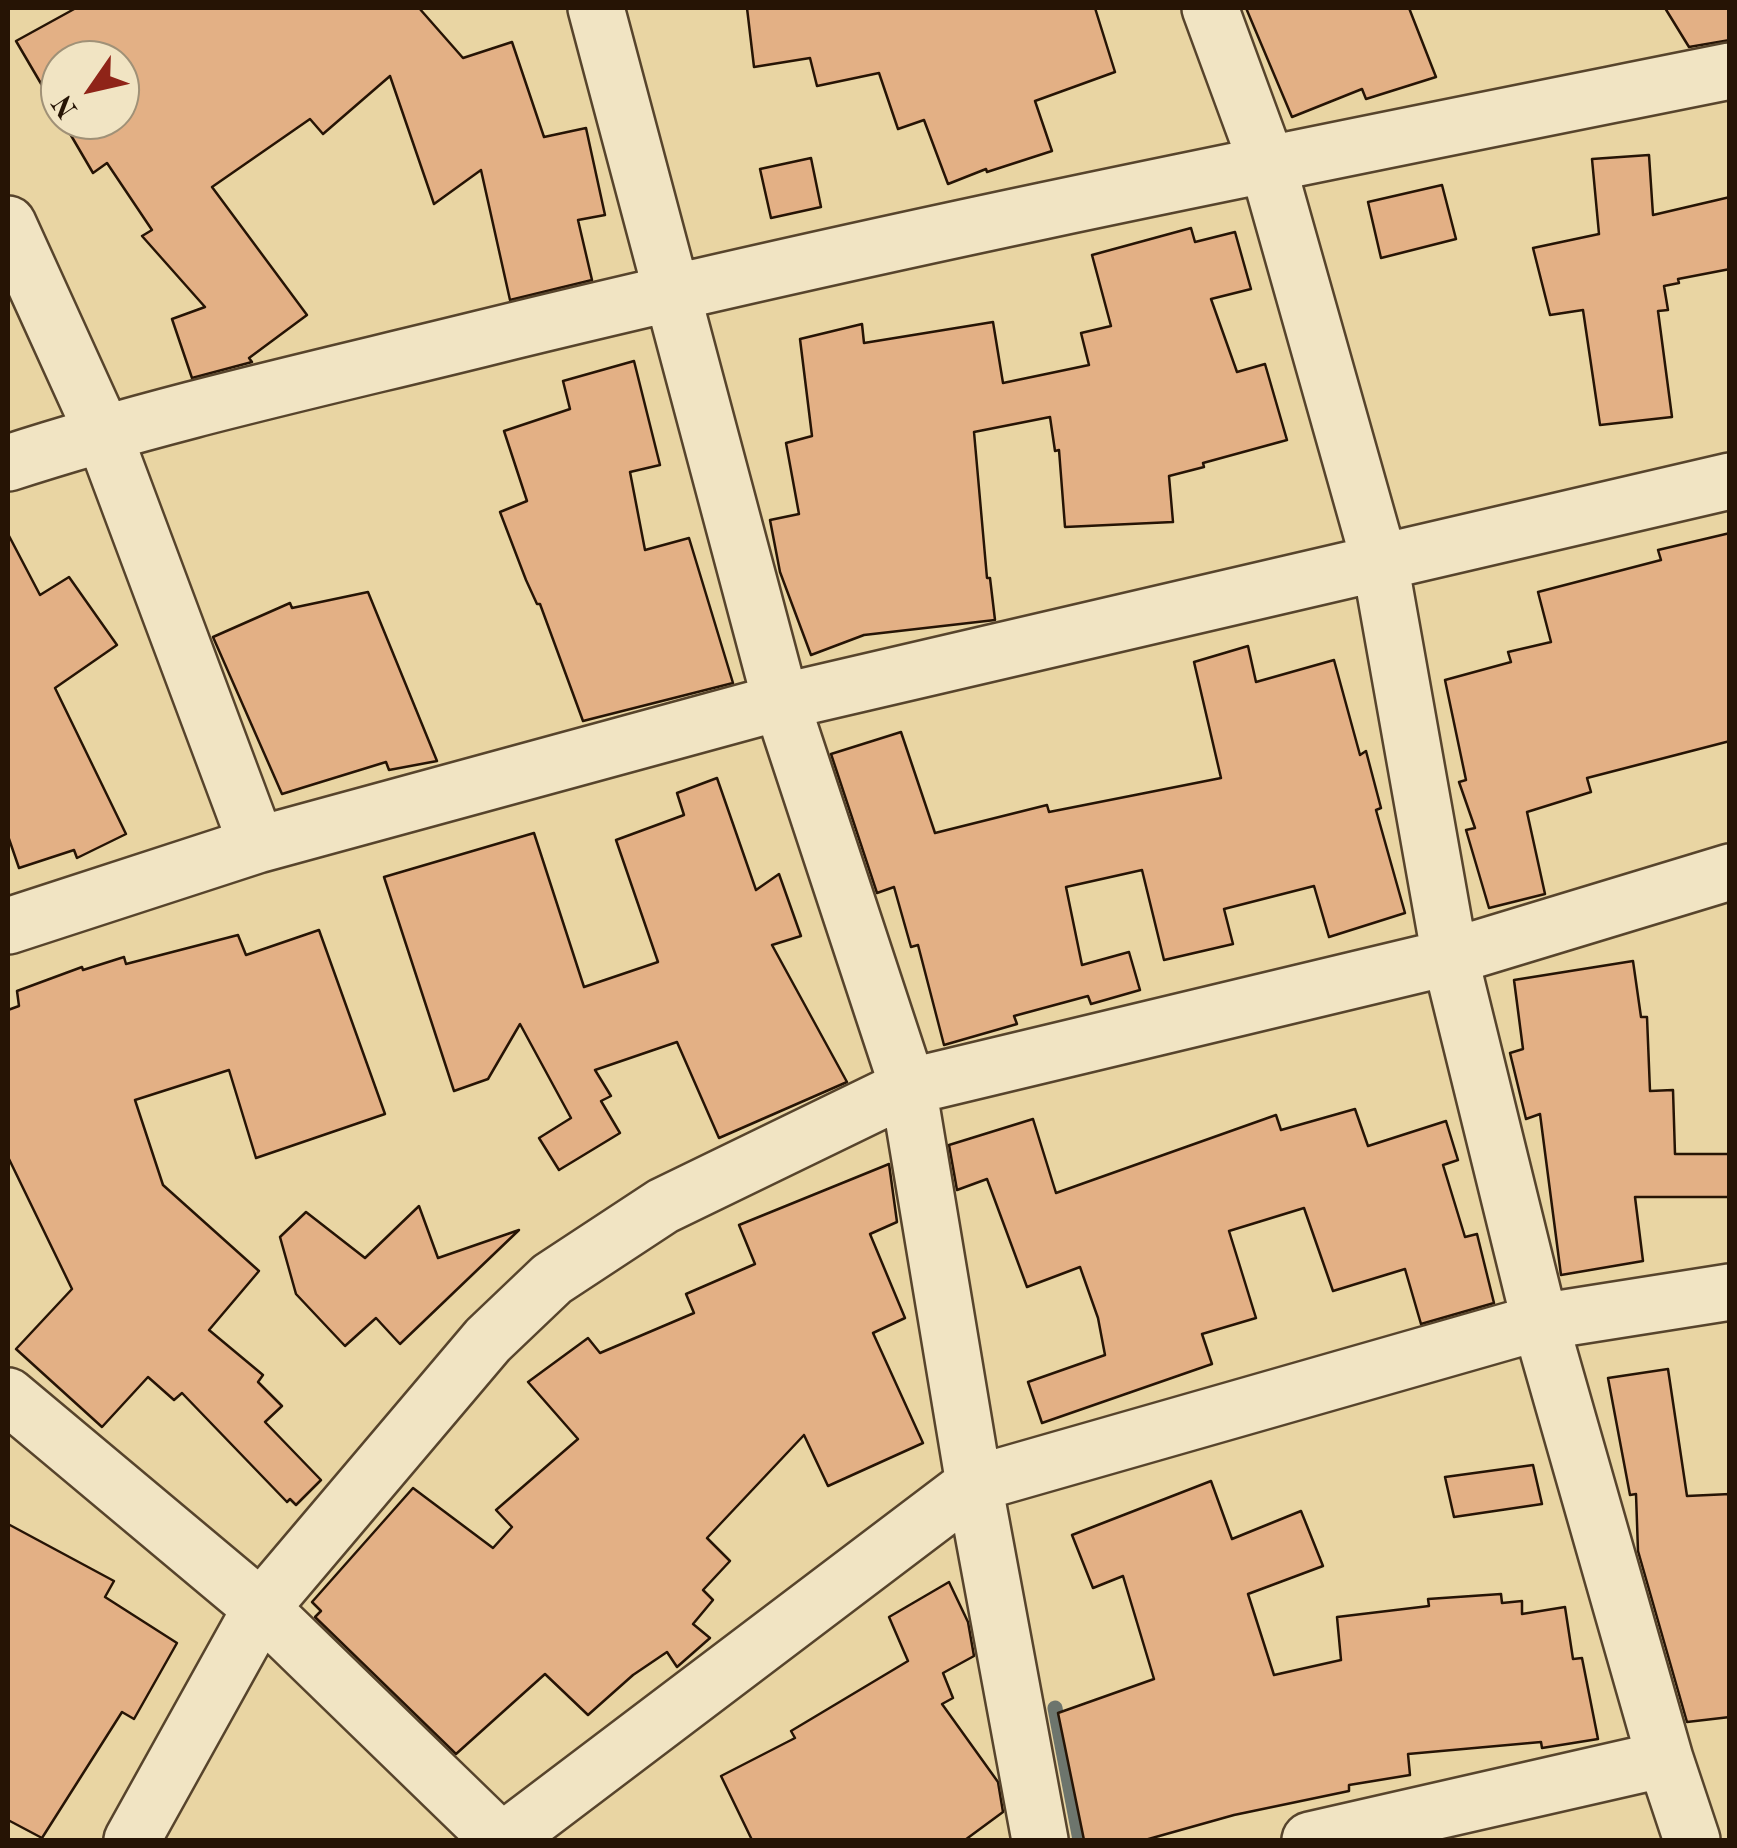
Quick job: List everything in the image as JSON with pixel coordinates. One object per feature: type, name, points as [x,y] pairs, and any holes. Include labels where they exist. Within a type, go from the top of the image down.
[{"type":"street","points":[[596,8],[781,702],[908,1087],[974,1484],[1040,1840]]},
{"type":"street","points":[[1210,8],[1267,164],[1380,562],[1450,957],[1540,1322],[1665,1759],[1692,1840]]},
{"type":"street","points":[[8,463],[102,433],[672,292],[1267,164],[1730,71]]},
{"type":"street","points":[[8,224],[102,433],[257,846]]},
{"type":"street","points":[[8,926],[257,846],[781,702],[1730,481]]},
{"type":"street","points":[[132,1840],[260,1608],[488,1340],[552,1279],[663,1206],[908,1087],[1450,957],[1730,872]]},
{"type":"street","points":[[8,1396],[260,1608],[502,1840],[974,1484],[1540,1322],[1730,1292]]},
{"type":"street","points":[[1310,1840],[1665,1759]]},
{"type":"building","points":[[76,8],[419,8],[463,58],[512,42],[544,137],[586,128],[605,215],[578,220],[592,280],[510,300],[481,170],[434,204],[390,76],[323,134],[310,119],[212,187],[307,315],[249,358],[252,362],[192,378],[172,319],[205,307],[142,236],[152,230],[107,163],[93,173],[74,140],[140,140],[140,40],[40,40],[40,82],[16,41]]},
{"type":"building","points":[[747,8],[1095,8],[1115,72],[1035,101],[1052,151],[948,184],[924,120],[898,129],[879,73],[817,86],[810,58],[754,67]]},
{"type":"building","points":[[1246,8],[1409,8],[1436,77],[1366,99],[1362,89],[1292,117]]},
{"type":"building","points":[[1665,8],[1730,8],[1730,40],[1689,47]]},
{"type":"building","points":[[1649,155],[1653,215],[1730,197],[1730,269],[1678,279],[1679,283],[1664,286],[1668,310],[1658,311],[1672,417],[1600,425],[1583,310],[1550,315],[1533,248],[1599,234],[1592,159]]},
{"type":"building","points":[[811,158],[821,207],[771,218],[760,169]]},
{"type":"building","points":[[1442,185],[1456,239],[1381,258],[1368,202]]},
{"type":"building","points":[[1191,228],[1195,242],[1235,232],[1251,289],[1211,299],[1237,372],[1265,364],[1287,440],[1169,476],[1173,522],[1065,527],[1059,450],[1055,451],[1050,417],[974,432],[987,578],[995,620],[864,635],[811,655],[780,572],[770,520],[799,514],[786,443],[812,436],[800,339],[862,324],[864,343],[993,322],[1003,383],[1089,365],[1081,333],[1111,326],[1092,255]]},
{"type":"building","points":[[634,361],[660,465],[630,472],[645,550],[689,538],[733,683],[583,721],[540,604],[526,580],[500,512],[527,501],[504,431],[570,409],[563,381]]},
{"type":"building","points":[[1730,533],[1730,741],[1587,778],[1591,792],[1527,812],[1545,894],[1489,908],[1466,830],[1475,828],[1459,782],[1466,780],[1445,680],[1511,662],[1508,652],[1551,642],[1538,592],[1661,560],[1658,550]]},
{"type":"building","points":[[8,534],[40,595],[69,577],[117,645],[55,688],[126,834],[77,858],[74,850],[19,868],[8,836]]},
{"type":"building","points":[[368,592],[437,761],[389,770],[386,762],[282,794],[213,637],[290,603],[292,608]]},
{"type":"building","points":[[1248,646],[1256,682],[1334,660],[1360,755],[1366,751],[1381,808],[1376,810],[1405,913],[1329,937],[1314,886],[1224,909],[1233,944],[1164,960],[1142,870],[1066,887],[1082,965],[1129,952],[1140,990],[1091,1004],[1088,996],[1014,1016],[1017,1024],[944,1045],[918,945],[911,947],[894,887],[877,893],[831,754],[901,732],[935,833],[1047,805],[1049,812],[1221,778],[1194,662]]},
{"type":"building","points":[[717,778],[756,890],[779,874],[801,936],[772,945],[847,1082],[719,1138],[677,1042],[595,1070],[611,1096],[601,1101],[620,1133],[559,1170],[539,1138],[571,1118],[520,1024],[488,1079],[454,1091],[384,877],[534,833],[584,987],[658,962],[616,840],[684,815],[677,793]]},
{"type":"building","points":[[319,930],[385,1114],[256,1158],[229,1070],[135,1100],[163,1185],[259,1271],[209,1330],[263,1375],[258,1382],[282,1406],[265,1422],[321,1480],[296,1505],[290,1499],[287,1502],[182,1393],[174,1400],[148,1377],[102,1427],[16,1349],[72,1289],[8,1157],[8,1010],[19,1006],[17,991],[82,967],[83,970],[124,957],[126,964],[238,935],[246,955]]},
{"type":"building","points":[[1633,961],[1641,1017],[1647,1017],[1650,1091],[1673,1090],[1675,1154],[1730,1154],[1730,1197],[1635,1197],[1643,1261],[1561,1275],[1540,1114],[1526,1119],[1510,1053],[1523,1049],[1514,980]]},
{"type":"building","points":[[1355,1109],[1368,1146],[1446,1121],[1458,1160],[1443,1165],[1465,1237],[1477,1234],[1494,1303],[1421,1324],[1405,1269],[1333,1291],[1304,1208],[1229,1231],[1256,1318],[1202,1334],[1212,1364],[1042,1423],[1028,1382],[1105,1355],[1098,1318],[1080,1267],[1027,1287],[987,1179],[957,1190],[949,1145],[1033,1119],[1056,1193],[1276,1115],[1281,1130]]},
{"type":"building","points":[[889,1164],[897,1222],[870,1234],[905,1318],[873,1333],[923,1443],[828,1486],[804,1435],[707,1538],[730,1561],[703,1590],[713,1600],[693,1624],[710,1638],[677,1667],[667,1652],[633,1675],[588,1715],[545,1674],[456,1754],[315,1617],[321,1611],[312,1602],[413,1488],[493,1548],[512,1527],[496,1510],[578,1439],[528,1382],[588,1338],[600,1353],[694,1313],[686,1294],[755,1264],[739,1225]]},
{"type":"building","points":[[419,1206],[438,1258],[519,1230],[400,1344],[376,1318],[345,1346],[296,1294],[280,1237],[306,1212],[365,1258]]},
{"type":"building","points":[[1668,1369],[1687,1496],[1730,1494],[1730,1717],[1687,1722],[1638,1551],[1636,1494],[1630,1495],[1608,1378]]},
{"type":"building","points":[[1533,1465],[1542,1504],[1454,1517],[1445,1477]]},
{"type":"building","points":[[1211,1481],[1232,1539],[1301,1511],[1323,1566],[1248,1594],[1274,1675],[1341,1660],[1337,1617],[1429,1606],[1428,1599],[1501,1594],[1502,1603],[1522,1601],[1522,1614],[1565,1607],[1573,1659],[1582,1658],[1598,1739],[1542,1748],[1541,1742],[1408,1754],[1410,1775],[1349,1785],[1349,1791],[1234,1815],[1145,1840],[1084,1840],[1058,1713],[1154,1679],[1123,1576],[1093,1588],[1072,1535]]},
{"type":"building","points":[[8,1524],[114,1581],[105,1597],[177,1643],[134,1719],[122,1712],[42,1838],[8,1820]]},
{"type":"building","points":[[949,1582],[968,1622],[974,1656],[943,1673],[953,1698],[942,1704],[998,1782],[1003,1812],[965,1840],[752,1840],[721,1776],[795,1738],[791,1731],[908,1661],[889,1617]]},
{"type":"waterway","points":[[1055,1708],[1080,1840]]}]
